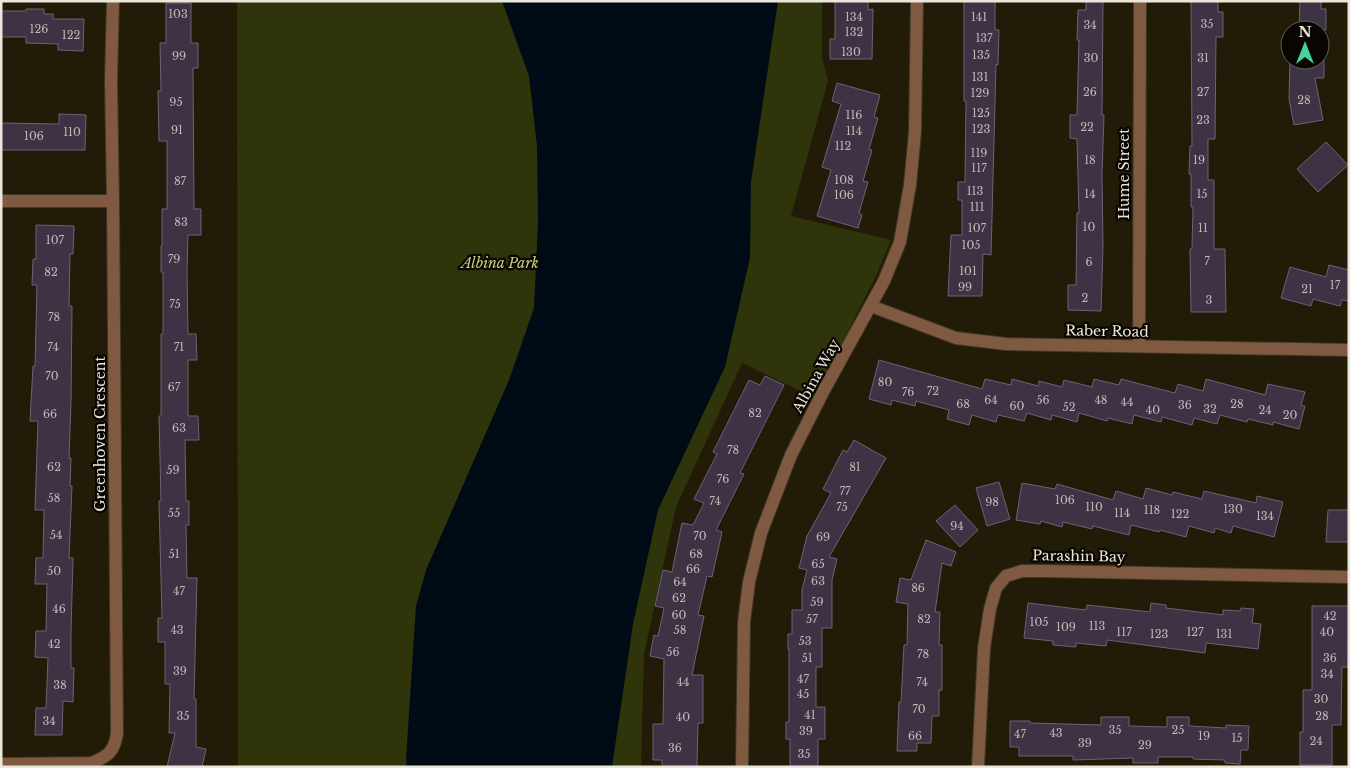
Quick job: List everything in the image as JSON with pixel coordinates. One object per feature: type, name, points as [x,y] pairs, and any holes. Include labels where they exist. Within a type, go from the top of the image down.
[{"type":"street","name":"Greenhoven Crescent","points":[[1,764],[92,763],[110,753],[115,745],[117,724],[111,80],[113,1]]},
{"type":"street","name":"Albina Way","points":[[742,767],[744,622],[749,582],[762,533],[791,455],[884,281],[900,242],[910,185],[915,132],[917,1]]},
{"type":"street","name":"Hume Street","points":[[1139,346],[1140,1]]},
{"type":"street","points":[[1,201],[113,201]]},
{"type":"street","name":"Raber Road","points":[[871,306],[956,338],[1006,344],[1349,350]]},
{"type":"street","name":"Parashin Bay","points":[[978,767],[984,648],[990,609],[996,588],[1006,576],[1022,571],[1045,571],[1349,577]]},
{"type":"green space","name":"Albina Park","points":[[237,1],[822,1],[822,57],[828,81],[791,216],[891,240],[819,400],[742,363],[676,507],[644,654],[641,767],[238,767]]},
{"type":"shaded area","points":[[502,1],[778,1],[751,182],[750,258],[725,367],[658,510],[633,624],[612,767],[407,767],[416,606],[426,570],[509,380],[534,308],[538,221],[537,146],[529,76]]},
{"type":"building","points":[[835,1],[868,1],[868,10],[873,9],[872,59],[830,59],[830,39],[835,39]]},
{"type":"building","points":[[964,1],[995,1],[995,30],[999,30],[998,65],[996,64],[991,255],[983,254],[982,296],[948,296],[951,235],[962,235],[962,200],[958,200],[958,182],[965,182]]},
{"type":"building","points":[[1086,1],[1103,1],[1102,115],[1104,115],[1101,311],[1068,310],[1068,285],[1076,285],[1077,213],[1079,213],[1077,139],[1070,138],[1070,115],[1077,115],[1078,10],[1086,10]]},
{"type":"building","points":[[1191,1],[1218,1],[1218,12],[1223,12],[1223,37],[1216,37],[1215,139],[1208,139],[1208,180],[1214,180],[1214,249],[1225,249],[1226,312],[1191,312],[1190,249],[1192,249],[1193,207],[1191,207],[1191,174],[1189,174],[1190,146],[1192,146]]},
{"type":"building","points":[[1300,1],[1321,1],[1321,9],[1326,9],[1326,20],[1299,20]]},
{"type":"building","points":[[166,3],[191,3],[191,43],[198,43],[198,68],[193,68],[194,209],[201,209],[201,235],[188,235],[187,272],[188,334],[196,334],[197,360],[188,360],[188,416],[198,416],[199,440],[185,440],[186,501],[189,501],[189,525],[186,525],[187,578],[197,578],[194,699],[196,699],[196,747],[206,749],[202,767],[167,767],[175,733],[169,733],[170,684],[165,684],[165,642],[158,642],[158,618],[162,618],[159,501],[161,501],[159,416],[161,416],[161,334],[163,334],[161,246],[162,209],[167,209],[167,141],[159,141],[158,91],[161,91],[160,43],[166,43]]},
{"type":"building","points":[[26,9],[44,9],[44,14],[53,14],[53,19],[84,19],[83,51],[58,50],[58,44],[26,43],[26,37],[1,37],[1,11],[26,11]]},
{"type":"building","points":[[1290,70],[1324,70],[1324,78],[1315,78],[1323,120],[1294,125],[1289,99]]},
{"type":"building","points":[[837,83],[880,95],[874,117],[878,118],[869,149],[872,150],[863,181],[868,182],[859,213],[862,215],[858,228],[817,216],[831,170],[822,167],[841,104],[832,101]]},
{"type":"building","points":[[59,114],[86,115],[85,150],[1,150],[1,123],[59,124]]},
{"type":"building","points":[[1326,142],[1348,165],[1318,192],[1297,169]]},
{"type":"building","points":[[36,225],[74,226],[73,254],[70,254],[69,306],[72,306],[69,458],[71,458],[70,486],[72,486],[69,558],[73,558],[71,668],[74,668],[73,702],[63,701],[62,735],[35,735],[36,708],[46,708],[48,658],[35,657],[36,631],[46,631],[47,584],[35,584],[36,558],[43,558],[44,510],[35,510],[38,421],[30,421],[33,366],[35,366],[37,285],[32,285],[33,259],[36,259]]},
{"type":"building","points":[[1329,265],[1349,270],[1349,301],[1342,300],[1340,306],[1313,299],[1311,306],[1281,298],[1290,267],[1326,277]]},
{"type":"building","points":[[879,360],[982,389],[985,379],[1011,385],[1012,379],[1038,386],[1039,381],[1062,387],[1064,380],[1092,387],[1094,379],[1119,385],[1121,379],[1175,393],[1178,384],[1203,391],[1206,379],[1265,395],[1268,384],[1305,392],[1301,405],[1305,406],[1299,429],[1273,422],[1273,425],[1248,419],[1247,422],[1220,415],[1217,424],[1194,418],[1192,425],[1162,417],[1161,422],[1134,415],[1132,424],[1108,418],[1107,421],[1079,413],[1077,422],[1052,415],[1051,420],[1027,413],[1024,421],[998,415],[996,422],[972,415],[969,425],[947,419],[949,410],[916,401],[915,406],[892,400],[891,405],[869,399]]},
{"type":"building","points":[[765,376],[784,385],[740,473],[744,474],[716,530],[722,532],[712,577],[707,576],[698,615],[704,616],[692,675],[703,675],[703,723],[698,723],[697,767],[662,767],[662,760],[653,760],[653,724],[663,724],[664,659],[650,656],[654,635],[658,636],[664,608],[655,606],[663,570],[672,572],[682,523],[693,525],[704,503],[694,499],[717,454],[713,452],[749,380],[760,385]]},
{"type":"building","points":[[854,440],[886,458],[829,557],[837,559],[832,580],[832,628],[822,628],[822,667],[816,667],[816,707],[825,707],[825,739],[818,739],[818,767],[790,767],[790,739],[786,739],[786,722],[789,722],[788,634],[792,634],[792,610],[802,610],[802,590],[807,570],[799,568],[807,536],[831,493],[823,489],[843,450],[847,452]]},
{"type":"building","points":[[999,482],[1010,519],[987,526],[976,488]]},
{"type":"building","points":[[1022,483],[1055,489],[1057,484],[1113,500],[1116,491],[1143,499],[1146,488],[1172,495],[1173,492],[1202,499],[1204,491],[1256,503],[1257,496],[1283,502],[1274,537],[1233,526],[1231,533],[1215,528],[1214,533],[1189,526],[1186,537],[1131,525],[1129,535],[1093,526],[1092,529],[1063,522],[1062,527],[1041,521],[1040,524],[1016,520]]},
{"type":"building","points":[[955,505],[978,530],[960,547],[936,521]]},
{"type":"building","points":[[1328,510],[1349,510],[1349,542],[1326,542]]},
{"type":"building","points":[[926,540],[956,552],[951,566],[942,563],[935,612],[940,612],[939,645],[942,645],[942,690],[939,690],[939,716],[932,716],[931,743],[917,743],[917,751],[897,751],[904,645],[907,645],[908,604],[896,602],[900,578],[911,580]]},
{"type":"building","points":[[1028,603],[1086,610],[1087,605],[1150,612],[1151,603],[1166,605],[1166,608],[1223,615],[1223,610],[1240,611],[1241,608],[1254,609],[1252,623],[1261,624],[1258,649],[1206,643],[1205,653],[1107,640],[1106,646],[1076,643],[1076,647],[1053,645],[1053,641],[1024,638]]},
{"type":"building","points":[[1312,606],[1349,606],[1348,667],[1342,667],[1341,725],[1332,725],[1332,765],[1300,765],[1300,732],[1303,732],[1303,690],[1312,690]]},
{"type":"building","points":[[1101,717],[1129,717],[1129,726],[1167,727],[1167,717],[1189,717],[1189,726],[1226,728],[1226,725],[1249,726],[1248,750],[1241,750],[1240,764],[1225,763],[1225,760],[1193,759],[1193,757],[1158,757],[1158,763],[1133,763],[1133,758],[1073,760],[1073,756],[1019,756],[1019,747],[1010,747],[1010,721],[1101,725]]}]
